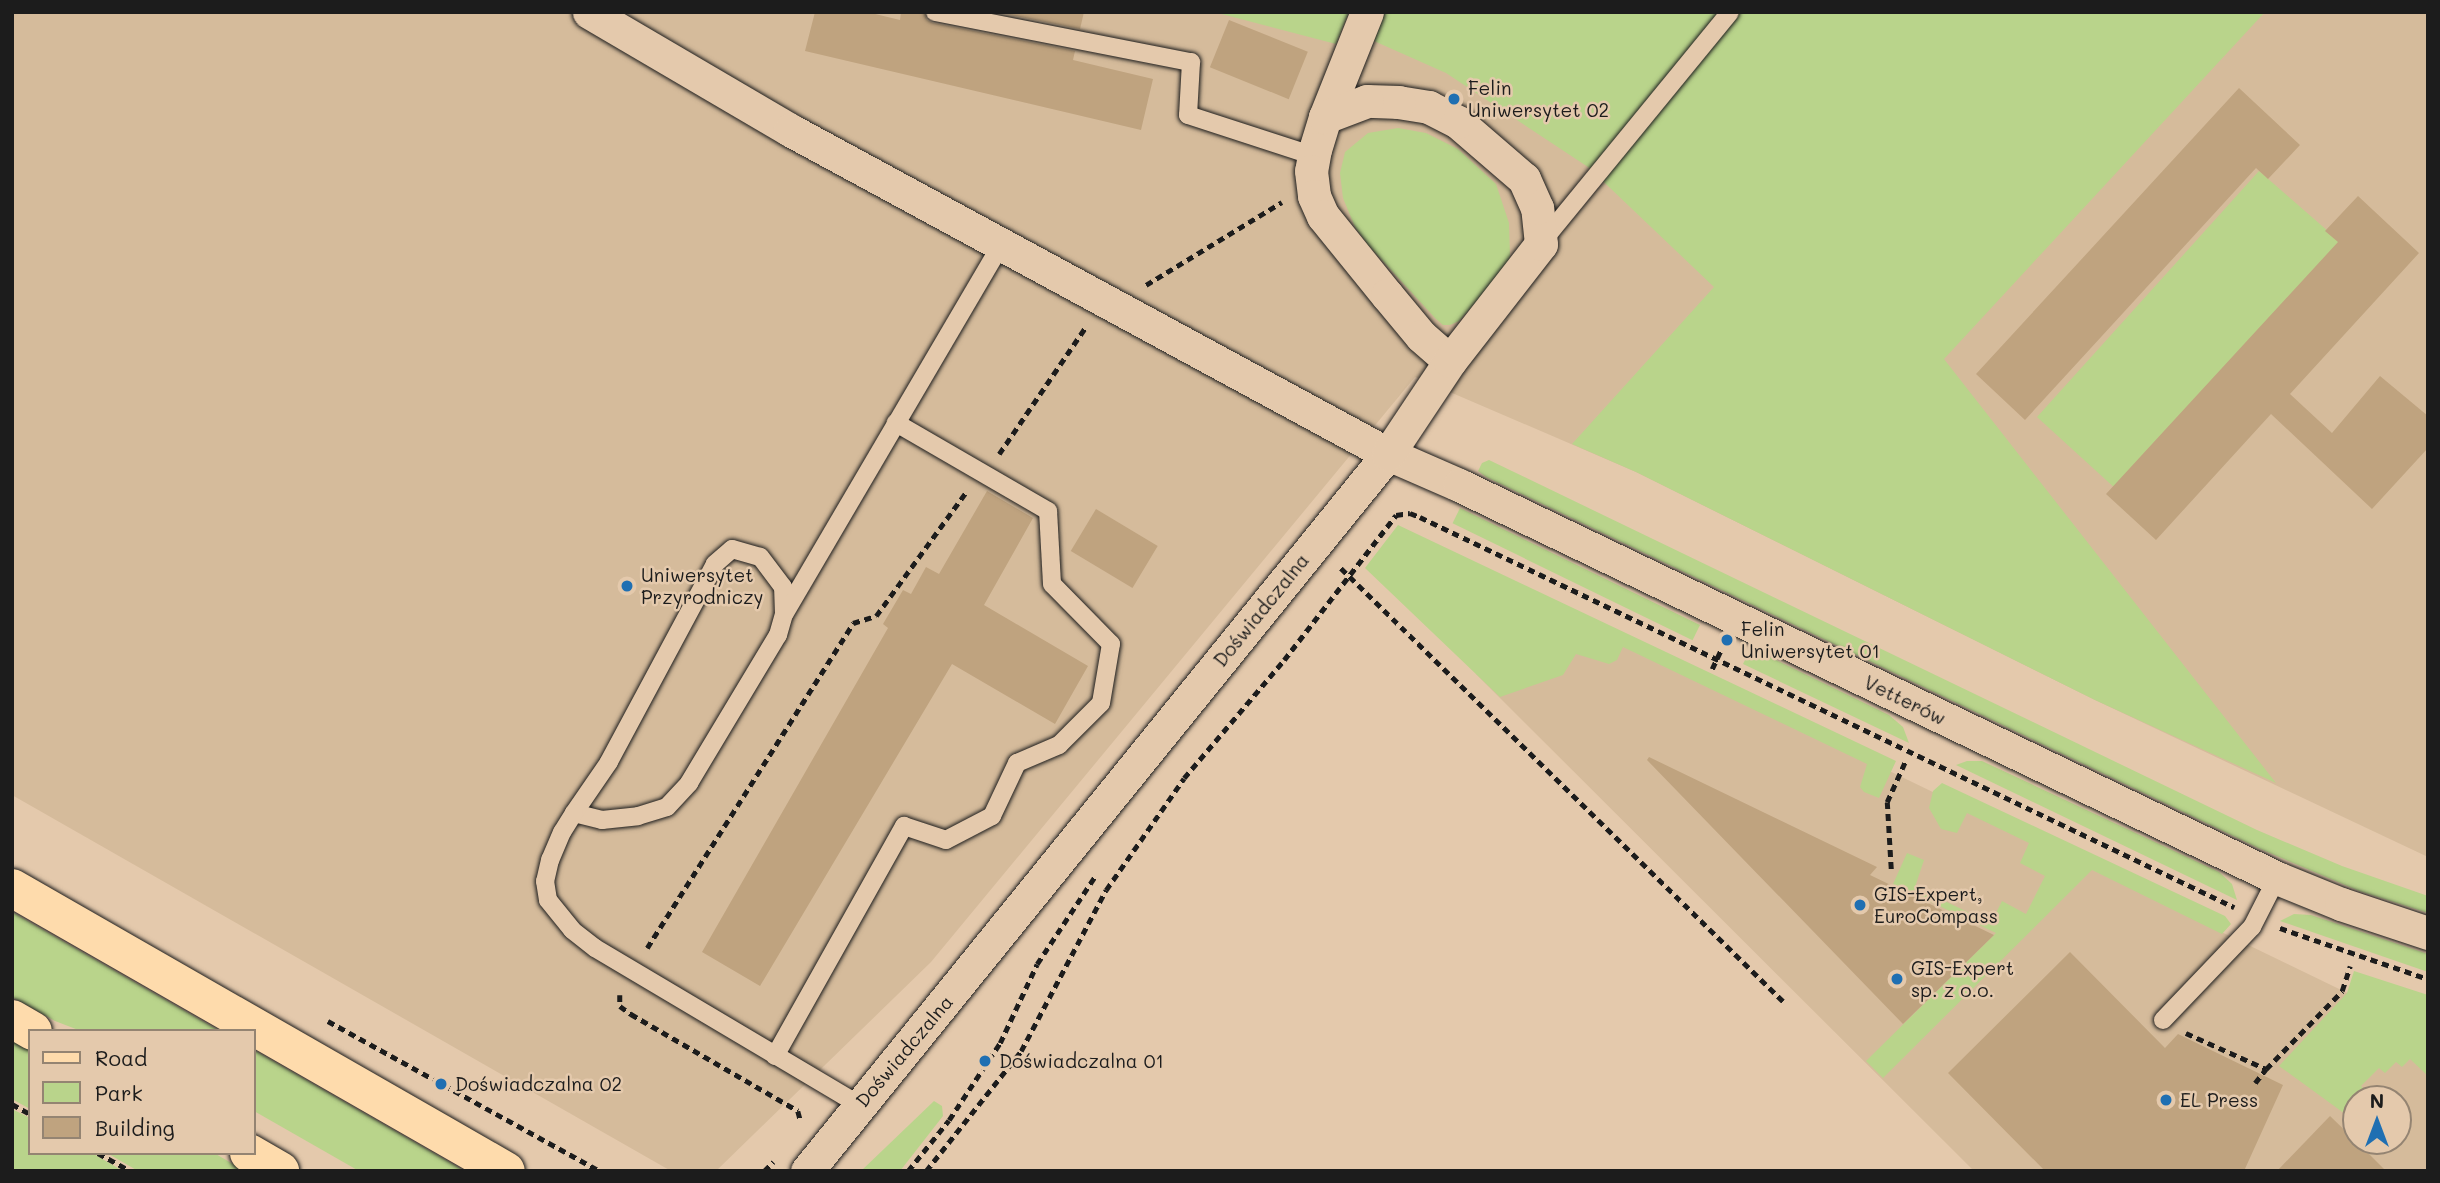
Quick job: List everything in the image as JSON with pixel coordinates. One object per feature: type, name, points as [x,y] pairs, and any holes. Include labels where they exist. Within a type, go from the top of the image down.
[{"type":"main road","points":[[12,888],[506,1171]]},
{"type":"main road","points":[[12,1019],[30,1029]]},
{"type":"main road","points":[[253,1155],[280,1171]]},
{"type":"street","name":"Vetterów","points":[[589,12],[790,130],[1388,454],[1459,485],[2277,878],[2341,904],[2428,933]]},
{"type":"street","points":[[1367,12],[1325,117],[1313,170],[1323,216],[1421,335],[1450,361]]},
{"type":"street","points":[[1325,117],[1367,101],[1429,107],[1458,122],[1524,178],[1537,208],[1541,244]]},
{"type":"street","name":"Doświadczalna","points":[[794,1163],[859,1105],[1388,454],[1450,361],[1541,244]]},
{"type":"lane","points":[[935,12],[1191,62],[1188,115],[1313,170]]},
{"type":"lane","points":[[1541,244],[1730,12]]},
{"type":"lane","points":[[574,813],[602,820],[639,816],[667,807],[689,783],[778,635],[784,614],[1001,245]]},
{"type":"lane","points":[[775,1056],[904,826],[946,840],[992,816],[1017,763],[1059,745],[1101,703],[1111,644],[1052,584],[1048,511],[896,423]]},
{"type":"lane","points":[[784,614],[783,587],[760,557],[732,549],[715,564],[609,762],[574,813],[550,860],[545,881],[548,900],[572,930],[632,972],[859,1105]]},
{"type":"lane","points":[[2163,1020],[2239,942],[2257,918],[2277,878]]},
{"type":"path","points":[[804,1131],[798,1111],[621,1006],[619,997],[632,972],[853,623],[876,616],[982,473],[1004,448],[1091,318],[1313,170]]},
{"type":"path","points":[[926,1171],[1021,1051],[1106,890],[1184,778],[1284,660],[1396,515],[1410,513],[2257,918],[2351,955],[2428,979]]},
{"type":"path","points":[[1317,541],[1349,577],[1783,1001]]},
{"type":"path","points":[[1713,669],[1724,643]]},
{"type":"path","points":[[1891,869],[1887,802],[1905,762]]},
{"type":"path","points":[[908,1171],[949,1120],[1000,1043],[1037,964],[1102,865]]},
{"type":"path","points":[[2255,1083],[2342,991],[2350,966]]},
{"type":"path","points":[[328,1021],[600,1171]]},
{"type":"path","points":[[2179,1029],[2266,1069]]},
{"type":"path","points":[[12,1104],[28,1113]]},
{"type":"path","points":[[102,1155],[130,1171]]},
{"type":"path","points":[[764,1171],[794,1163]]},
{"type":"shaded area","name":"Uniwersytet Przyrodniczy","points":[[12,12],[2428,12],[2428,857],[2095,700],[1636,472],[1415,377],[931,962],[716,1171],[671,1171],[12,795]]},
{"type":"shaded area","points":[[1617,639],[2399,1018],[2428,1023],[2428,1171],[1974,1171],[1476,674]]},
{"type":"green space","points":[[1214,12],[1349,12],[1336,44]]},
{"type":"green space","points":[[1385,12],[2265,12],[1944,359],[2276,783],[2095,700],[1636,472],[1572,444],[1714,287],[1588,167],[1446,73],[1374,41]]},
{"type":"green space","points":[[1398,128],[1426,133],[1458,149],[1496,184],[1509,223],[1510,256],[1507,267],[1459,321],[1450,325],[1443,325],[1436,319],[1368,245],[1355,227],[1343,198],[1340,173],[1345,152],[1368,133]]},
{"type":"green space","points":[[2259,171],[2329,232],[2344,241],[2117,490],[2037,417]]},
{"type":"green space","points":[[1489,460],[2257,830],[2342,866],[2428,896],[2428,913],[2359,891],[2258,848],[1486,477],[1478,471],[1482,463]]},
{"type":"green space","points":[[1460,508],[1700,625],[1693,640],[1453,523]]},
{"type":"green space","points":[[1398,525],[1896,761],[1879,798],[1864,792],[1860,787],[1867,764],[1623,647],[1617,660],[1609,664],[1576,654],[1563,675],[1500,697],[1365,568]]},
{"type":"green space","points":[[1751,648],[1889,715],[1903,727],[1909,743],[1743,664]]},
{"type":"green space","points":[[1967,761],[1982,761],[2219,872],[2232,884],[2237,900],[1956,765]]},
{"type":"green space","points":[[1942,783],[2225,916],[2231,924],[2222,934],[2092,870],[1883,1078],[1866,1061],[1996,933],[1893,884],[1907,853],[1924,860],[1915,887],[1991,923],[2002,901],[2026,914],[2045,876],[2020,863],[2029,843],[1967,813],[1957,833],[1941,829],[1929,808],[1933,791]]},
{"type":"green space","points":[[12,912],[217,1029],[76,1029],[55,1021],[12,997]]},
{"type":"green space","points":[[2294,914],[2311,915],[2428,954],[2428,972],[2280,921]]},
{"type":"green space","points":[[2354,971],[2428,995],[2428,1076],[2410,1059],[2402,1067],[2396,1062],[2385,1073],[2379,1068],[2362,1085],[2342,1085],[2342,1112],[2279,1066],[2347,993]]},
{"type":"green space","points":[[12,1039],[28,1048],[28,1108],[12,1099]]},
{"type":"green space","points":[[256,1051],[465,1171],[359,1171],[256,1112]]},
{"type":"green space","points":[[934,1101],[942,1106],[943,1116],[900,1171],[861,1171]]},
{"type":"green space","points":[[12,1109],[28,1117],[28,1155],[95,1155],[123,1171],[12,1171]]},
{"type":"green space","points":[[110,1155],[217,1155],[245,1171],[138,1171]]},
{"type":"building","points":[[815,12],[867,12],[900,20],[901,12],[924,12],[927,20],[933,23],[1075,51],[1073,60],[1153,79],[1141,130],[805,51]]},
{"type":"building","points":[[996,12],[1084,12],[1080,29]]},
{"type":"building","points":[[1229,20],[1308,52],[1289,99],[1210,67]]},
{"type":"building","points":[[2239,88],[2300,145],[2268,179],[2256,168],[2025,420],[1976,374]]},
{"type":"building","points":[[2358,196],[2419,253],[2290,394],[2332,433],[2380,376],[2428,416],[2428,448],[2372,509],[2271,414],[2156,540],[2106,494],[2338,242],[2325,231]]},
{"type":"building","points":[[987,491],[1033,518],[984,605],[1088,666],[1055,724],[952,664],[760,986],[702,952],[888,628],[883,624],[903,590],[911,594],[926,567],[939,574]]},
{"type":"building","points":[[1096,509],[1158,546],[1132,588],[1071,551]]},
{"type":"building","name":"GIS-Expert, EuroCompass","points":[[1649,757],[1877,867],[1870,875],[1994,935],[1903,1024],[1647,760]]},
{"type":"building","points":[[2070,952],[2165,1048],[2178,1034],[2283,1085],[2244,1171],[2045,1171],[1948,1073]]},
{"type":"building","points":[[2330,1116],[2342,1128],[2342,1155],[2370,1155],[2386,1171],[2277,1171]]},
{"type":"place","name":"Felin Uniwersytet 02","points":[[1454,99]]},
{"type":"place","name":"Uniwersytet Przyrodniczy","points":[[627,586]]},
{"type":"place","name":"Felin Uniwersytet 01","points":[[1727,640]]},
{"type":"place","name":"GIS-Expert, EuroCompass","points":[[1860,905]]},
{"type":"place","name":"GIS-Expert sp. z o.o.","points":[[1897,979]]},
{"type":"place","name":"Doświadczalna 01","points":[[985,1061]]},
{"type":"place","name":"Doświadczalna 02","points":[[441,1084]]},
{"type":"place","name":"EL Press","points":[[2166,1100]]}]
